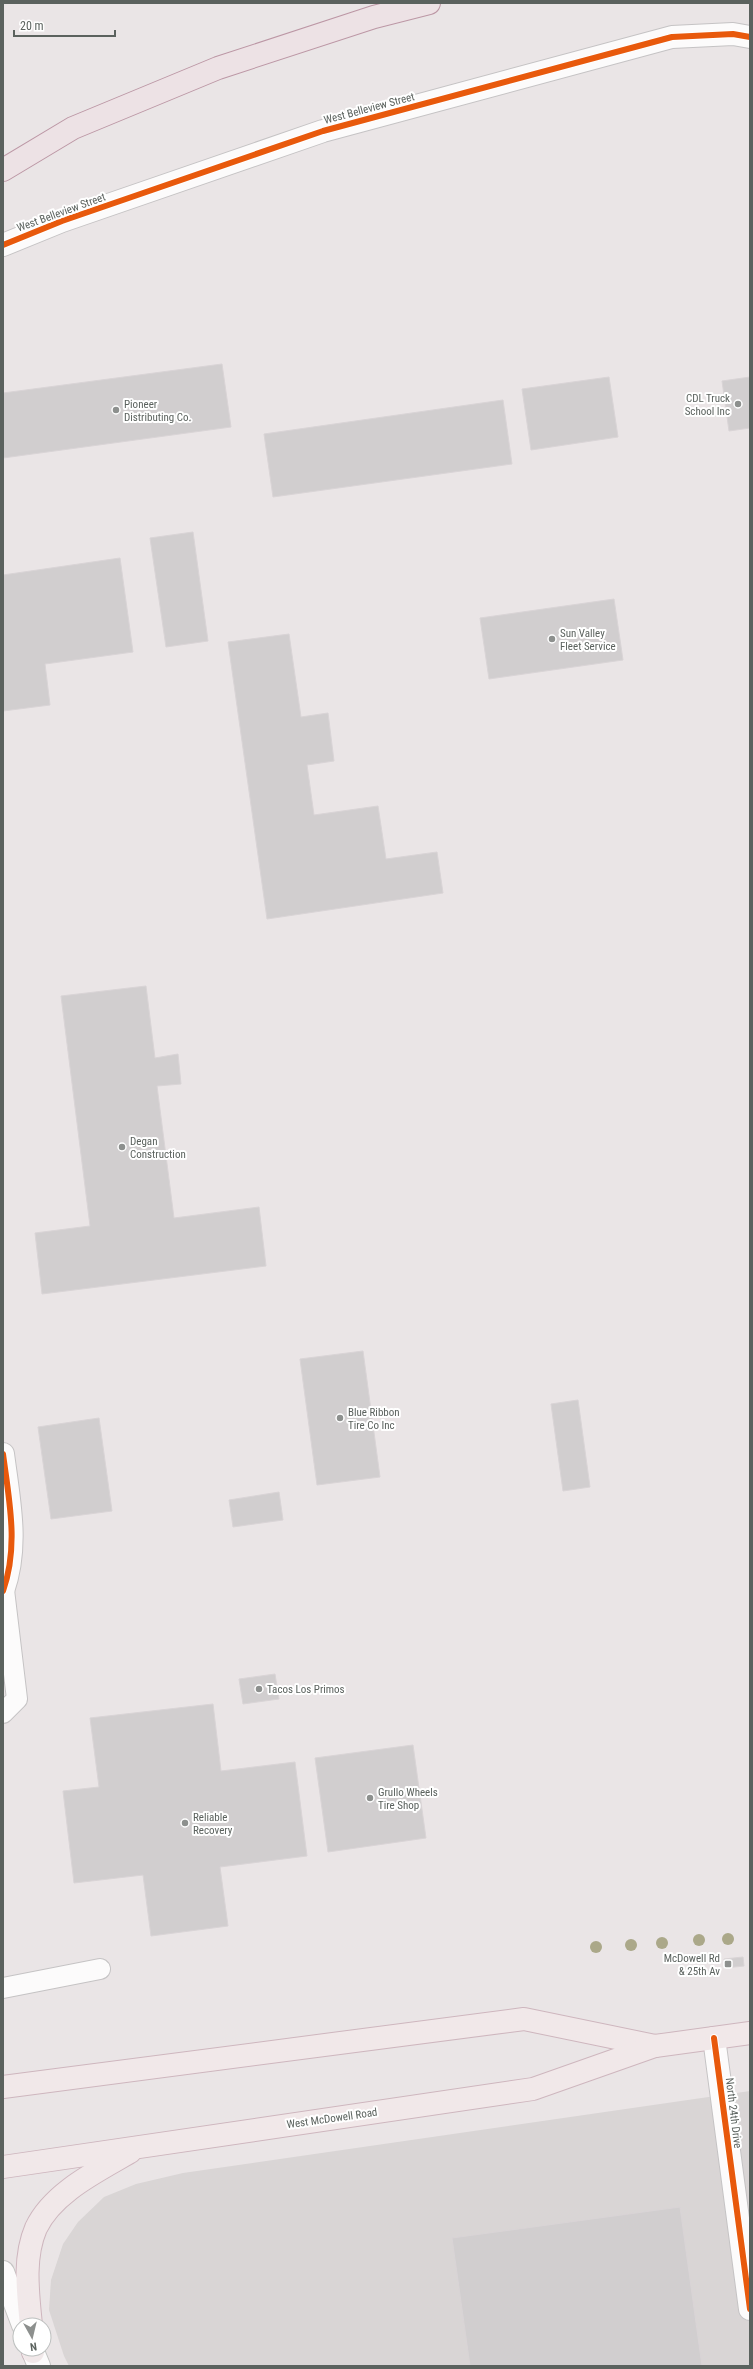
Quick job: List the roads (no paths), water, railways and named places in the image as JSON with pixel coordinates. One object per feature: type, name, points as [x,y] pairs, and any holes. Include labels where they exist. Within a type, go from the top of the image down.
[{"type":"highway","points":[[3,170],[73,128],[218,68],[374,17],[429,3]]},
{"type":"main road","name":"West McDowell Road","points":[[3,2087],[524,2019],[655,2046]]},
{"type":"main road","name":"West McDowell Road","points":[[3,2166],[533,2089],[655,2046],[750,2033]]},
{"type":"main road","points":[[31,2317],[28,2262],[36,2228],[46,2213],[64,2194],[137,2147]]},
{"type":"street","name":"West Belleview Street","points":[[3,245],[62,221],[322,131],[672,37],[733,34],[750,37]]},
{"type":"street","points":[[3,1454],[13,1527],[10,1560],[3,1590]]},
{"type":"street","name":"North 24th Drive","points":[[714,2038],[750,2309]]},
{"type":"street","points":[[3,2272],[20,2317]]},
{"type":"lane","points":[[3,1590],[17,1699],[3,1713]]},
{"type":"lane","points":[[3,1988],[100,1969]]},
{"type":"place","name":"CDL Truck School Inc","points":[[738,404]]},
{"type":"place","name":"Pioneer Distributing Co.","points":[[116,410]]},
{"type":"place","name":"Sun Valley Fleet Service","points":[[552,639]]},
{"type":"place","name":"Degan Construction","points":[[122,1147]]},
{"type":"place","name":"Blue Ribbon Tire Co Inc","points":[[340,1418]]},
{"type":"place","name":"Tacos Los Primos","points":[[259,1689]]},
{"type":"place","name":"Grullo Wheels Tire Shop","points":[[370,1798]]},
{"type":"place","name":"Reliable Recovery","points":[[185,1823]]},
{"type":"place","name":"McDowell Rd & 25th Av","points":[[728,1964]]}]
